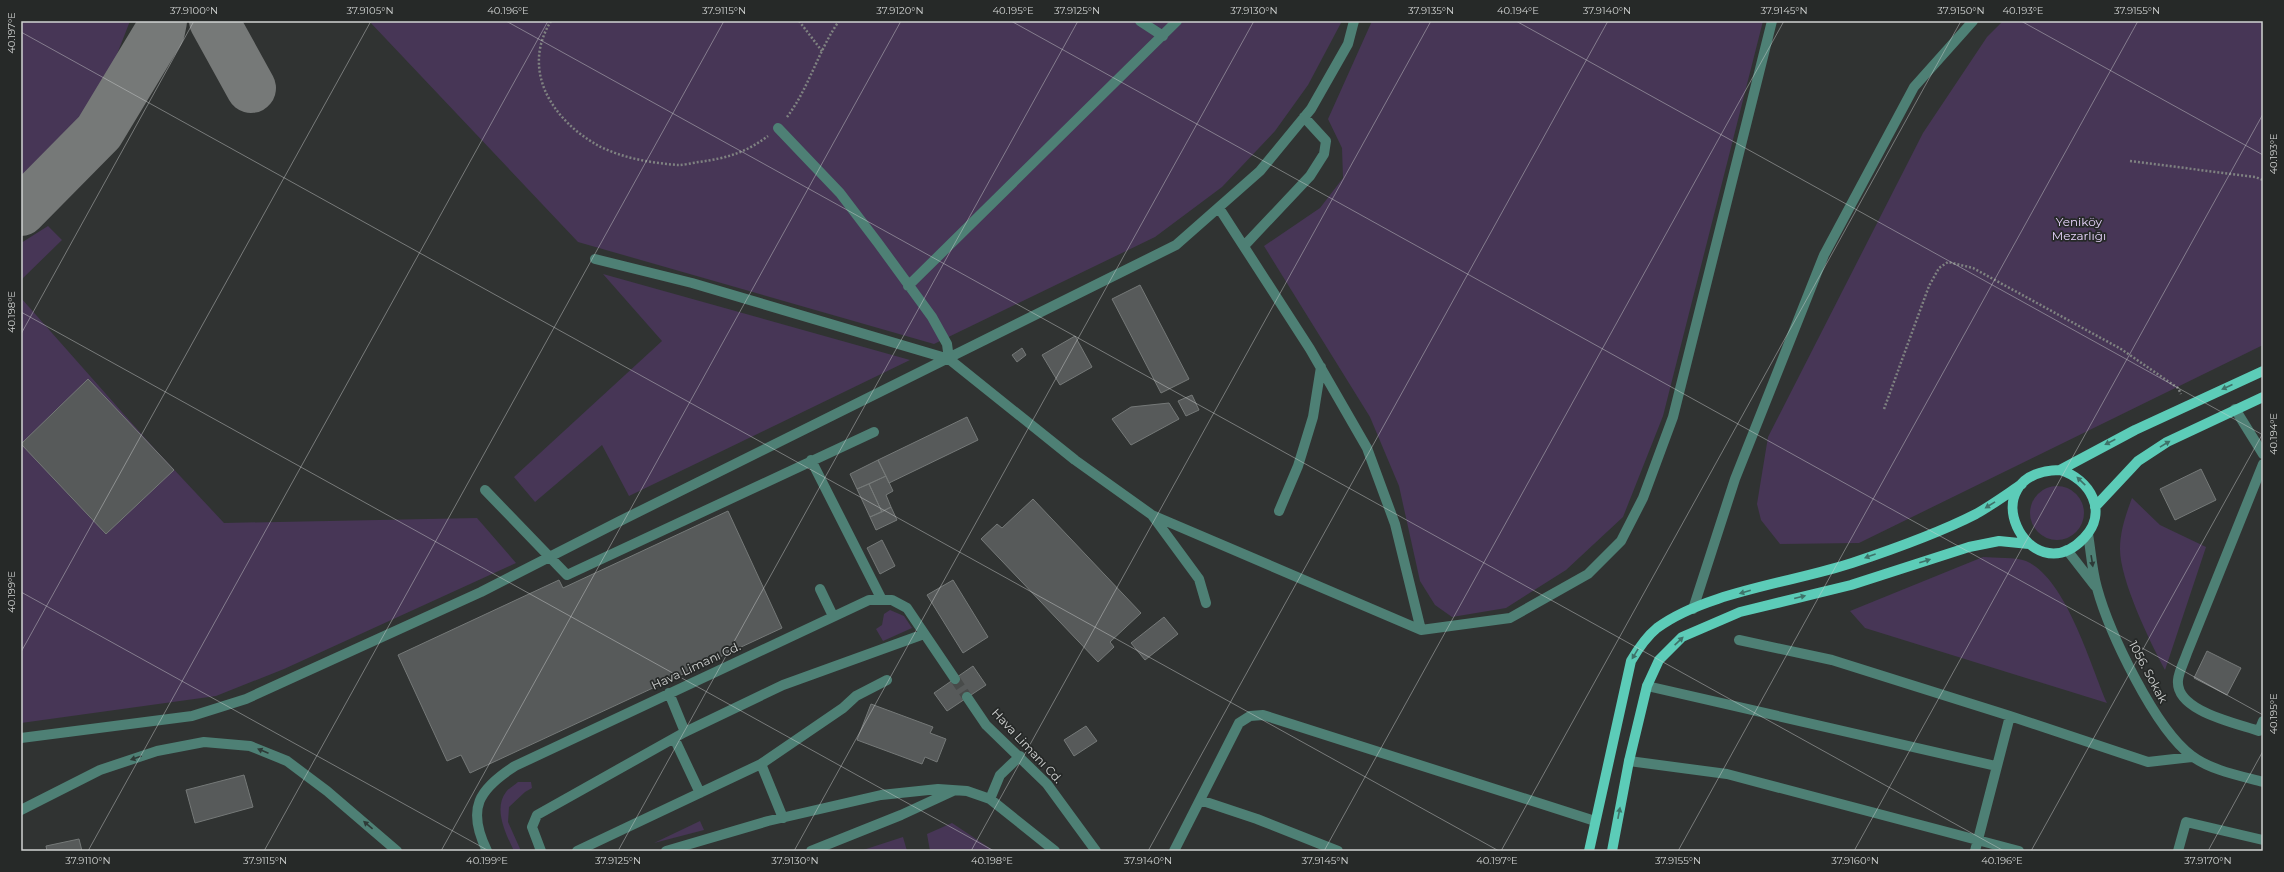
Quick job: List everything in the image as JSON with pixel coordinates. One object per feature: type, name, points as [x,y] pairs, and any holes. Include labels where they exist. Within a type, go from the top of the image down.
[{"type":"main road","points":[[2060,470],[2084,456],[2188,405],[2263,371]]},
{"type":"main road","points":[[2095,507],[2138,461],[2167,442],[2263,397]]},
{"type":"main road","points":[[1589,851],[1631,661],[1642,643],[1657,628],[1682,613],[1723,598],[1851,563],[1916,539],[1976,513],[2039,472],[2060,470],[2073,474],[2084,482],[2091,494],[2095,507],[2094,521],[2088,534],[2079,544],[2067,550],[2047,552],[2029,544],[1999,541],[1969,547],[1851,585],[1740,612],[1682,637],[1659,660],[1647,686],[1629,761],[1612,851]]},
{"type":"main road","points":[[2022,484],[2015,495],[2013,515],[2019,534],[2029,544]]},
{"type":"street","points":[[1140,21],[1163,36]]},
{"type":"street","points":[[908,286],[1178,21]]},
{"type":"street","points":[[21,738],[192,716],[246,699],[481,592],[949,360],[1176,245],[1260,171],[1304,117],[1348,44],[1354,21]]},
{"type":"street","points":[[595,259],[692,283],[949,360],[1075,460],[1152,514],[1421,630],[1510,618],[1588,574],[1621,541],[1643,498],[1673,417],[1772,21]]},
{"type":"street","points":[[1693,609],[1735,479],[1824,255],[1914,87],[1973,21]]},
{"type":"street","points":[[1244,246],[1310,176],[1324,154],[1326,141],[1304,117]]},
{"type":"street","points":[[778,128],[840,193],[932,317],[947,344],[949,360]]},
{"type":"street","points":[[1219,208],[1321,367],[1367,448],[1395,524],[1421,630]]},
{"type":"street","points":[[1279,511],[1298,466],[1313,417],[1321,367]]},
{"type":"street","points":[[2235,409],[2263,454]]},
{"type":"street","points":[[485,490],[567,576],[811,460],[874,432]]},
{"type":"street","points":[[811,460],[881,598],[892,600],[907,608],[955,678]]},
{"type":"street","points":[[2263,464],[2186,653],[2178,681],[2182,696],[2196,709],[2259,731],[2263,721]]},
{"type":"street","points":[[1152,514],[1199,579],[1206,603]]},
{"type":"street","points":[[2088,534],[2097,587]]},
{"type":"street","points":[[2067,550],[2097,587]]},
{"type":"street","name":"1056. Sokak","points":[[2097,587],[2109,625],[2151,708],[2179,744],[2192,756],[2227,772],[2263,782]]},
{"type":"street","points":[[820,589],[833,616]]},
{"type":"street","name":"Hava Limanı Cd.","points":[[487,851],[477,819],[477,809],[484,790],[495,779],[516,766],[833,616],[869,600],[881,598]]},
{"type":"street","points":[[542,851],[532,827],[537,815],[675,740],[685,732],[783,685],[924,634]]},
{"type":"street","points":[[1739,640],[1832,660],[2010,716],[2148,762],[2192,756]]},
{"type":"street","points":[[577,851],[761,764],[843,708],[856,696],[887,680]]},
{"type":"street","points":[[1647,686],[1996,766]]},
{"type":"street","points":[[669,693],[685,732]]},
{"type":"street","name":"Hava Limanı Cd.","points":[[967,697],[986,725],[1020,756],[1047,784],[1096,851]]},
{"type":"street","points":[[1174,851],[1240,723],[1250,716],[1263,715],[1595,821]]},
{"type":"street","points":[[1976,851],[1996,766],[2010,716]]},
{"type":"street","points":[[675,740],[700,793]]},
{"type":"street","points":[[21,810],[100,770],[157,751],[204,742],[250,746],[287,761],[327,791],[398,851]]},
{"type":"street","points":[[990,799],[1000,775],[1020,756]]},
{"type":"street","points":[[1629,761],[1727,774],[2019,851]]},
{"type":"street","points":[[761,764],[783,818]]},
{"type":"street","points":[[666,851],[783,818],[881,795],[938,789],[967,791],[990,799],[1055,851]]},
{"type":"street","points":[[811,851],[901,815],[954,790]]},
{"type":"street","points":[[1200,800],[1257,819],[1338,851]]},
{"type":"street","points":[[2178,851],[2186,822],[2263,840]]},
{"type":"path","points":[[551,21],[540,46],[540,78],[550,104],[568,124],[598,146],[630,158],[679,165],[727,158],[754,146],[778,128],[796,105],[822,51],[827,37],[839,21]]},
{"type":"path","points":[[800,21],[822,51]]},
{"type":"path","points":[[2130,161],[2255,177],[2263,180]]},
{"type":"path","points":[[1884,409],[1929,286],[1940,268],[1948,262],[1973,268],[2121,349],[2178,388],[2188,405]]},
{"type":"green space","points":[[21,21],[130,21],[112,67],[78,121],[26,177],[21,180]]},
{"type":"green space","points":[[369,21],[1342,21],[1308,85],[1275,131],[1222,187],[1155,237],[934,344],[578,242]]},
{"type":"green space","points":[[1372,21],[1763,21],[1663,416],[1623,517],[1566,570],[1506,608],[1452,617],[1435,605],[1420,581],[1399,486],[1370,417],[1264,246],[1320,208],[1343,178],[1342,148],[1328,119]]},
{"type":"green space","name":"Yeniköy Mezarlığı","points":[[2003,21],[2263,21],[2263,345],[1859,543],[1780,544],[1761,520],[1757,504],[1768,437],[1923,133],[1987,37]]},
{"type":"green space","points":[[48,226],[62,240],[21,280],[21,243]]},
{"type":"green space","points":[[603,274],[910,360],[629,496],[602,445],[535,502],[514,477],[662,341]]},
{"type":"green space","points":[[21,298],[152,446],[224,523],[477,518],[516,563],[284,669],[216,696],[21,723]]},
{"type":"green space","points":[[2052,486],[2062,486],[2072,490],[2080,498],[2084,508],[2084,518],[2080,528],[2072,536],[2062,540],[2052,540],[2042,536],[2034,528],[2030,518],[2030,508],[2034,498],[2042,490]]},
{"type":"green space","points":[[2132,498],[2160,525],[2206,547],[2165,670],[2130,594],[2121,562],[2120,549],[2122,529]]},
{"type":"green space","points":[[1983,557],[2011,558],[2026,561],[2040,570],[2053,585],[2065,603],[2075,624],[2107,703],[1865,628],[1850,611]]},
{"type":"green space","points":[[890,610],[904,616],[912,628],[883,641],[876,629],[882,625],[884,614]]},
{"type":"green space","points":[[518,782],[531,782],[532,788],[525,792],[509,807],[508,822],[521,851],[514,851],[502,822],[501,806],[502,799],[506,792]]},
{"type":"green space","points":[[700,821],[704,830],[654,843]]},
{"type":"green space","points":[[952,823],[994,851],[930,851],[927,834]]},
{"type":"green space","points":[[903,837],[907,851],[860,851]]},
{"type":"building","points":[[1140,285],[1189,379],[1161,393],[1112,299]]},
{"type":"building","points":[[1075,336],[1092,367],[1060,385],[1042,355]]},
{"type":"building","points":[[1022,348],[1026,355],[1017,362],[1012,355]]},
{"type":"building","points":[[88,379],[174,470],[106,534],[21,444]]},
{"type":"building","points":[[1192,395],[1199,410],[1186,416],[1178,401]]},
{"type":"building","points":[[1169,403],[1179,419],[1131,445],[1112,419],[1131,407]]},
{"type":"building","points":[[967,417],[978,440],[889,483],[878,460]]},
{"type":"building","points":[[878,460],[886,476],[857,489],[850,474]]},
{"type":"building","points":[[2201,469],[2216,500],[2175,520],[2160,489]]},
{"type":"building","points":[[886,476],[893,491],[886,495],[891,507],[882,512],[869,484]]},
{"type":"building","points":[[869,484],[882,512],[870,517],[857,489]]},
{"type":"building","points":[[1033,499],[1141,613],[1110,642],[1114,647],[1098,662],[981,539],[997,524],[1002,528]]},
{"type":"building","points":[[891,507],[897,520],[876,530],[870,517]]},
{"type":"building","points":[[728,511],[782,628],[470,773],[461,755],[447,761],[398,655],[559,580],[563,588]]},
{"type":"building","points":[[882,540],[895,566],[880,574],[867,548]]},
{"type":"building","points":[[953,580],[988,637],[963,653],[927,595]]},
{"type":"building","points":[[1164,617],[1178,634],[1145,660],[1131,643]]},
{"type":"building","points":[[2207,651],[2241,668],[2227,695],[2194,678]]},
{"type":"building","points":[[973,666],[986,685],[947,711],[934,693]]},
{"type":"building","points":[[871,704],[933,727],[930,733],[946,739],[937,762],[925,757],[922,764],[857,740]]},
{"type":"building","points":[[1086,726],[1097,741],[1074,756],[1064,740]]},
{"type":"building","points":[[244,775],[253,807],[195,823],[186,790]]},
{"type":"building","points":[[79,839],[82,851],[47,851],[46,846]]},
{"type":"taxiway","points":[[21,211],[99,132],[160,31],[162,21]]},
{"type":"taxiway","points":[[214,21],[251,88]]},
{"type":"tunnel","points":[[955,679],[967,697]]}]
